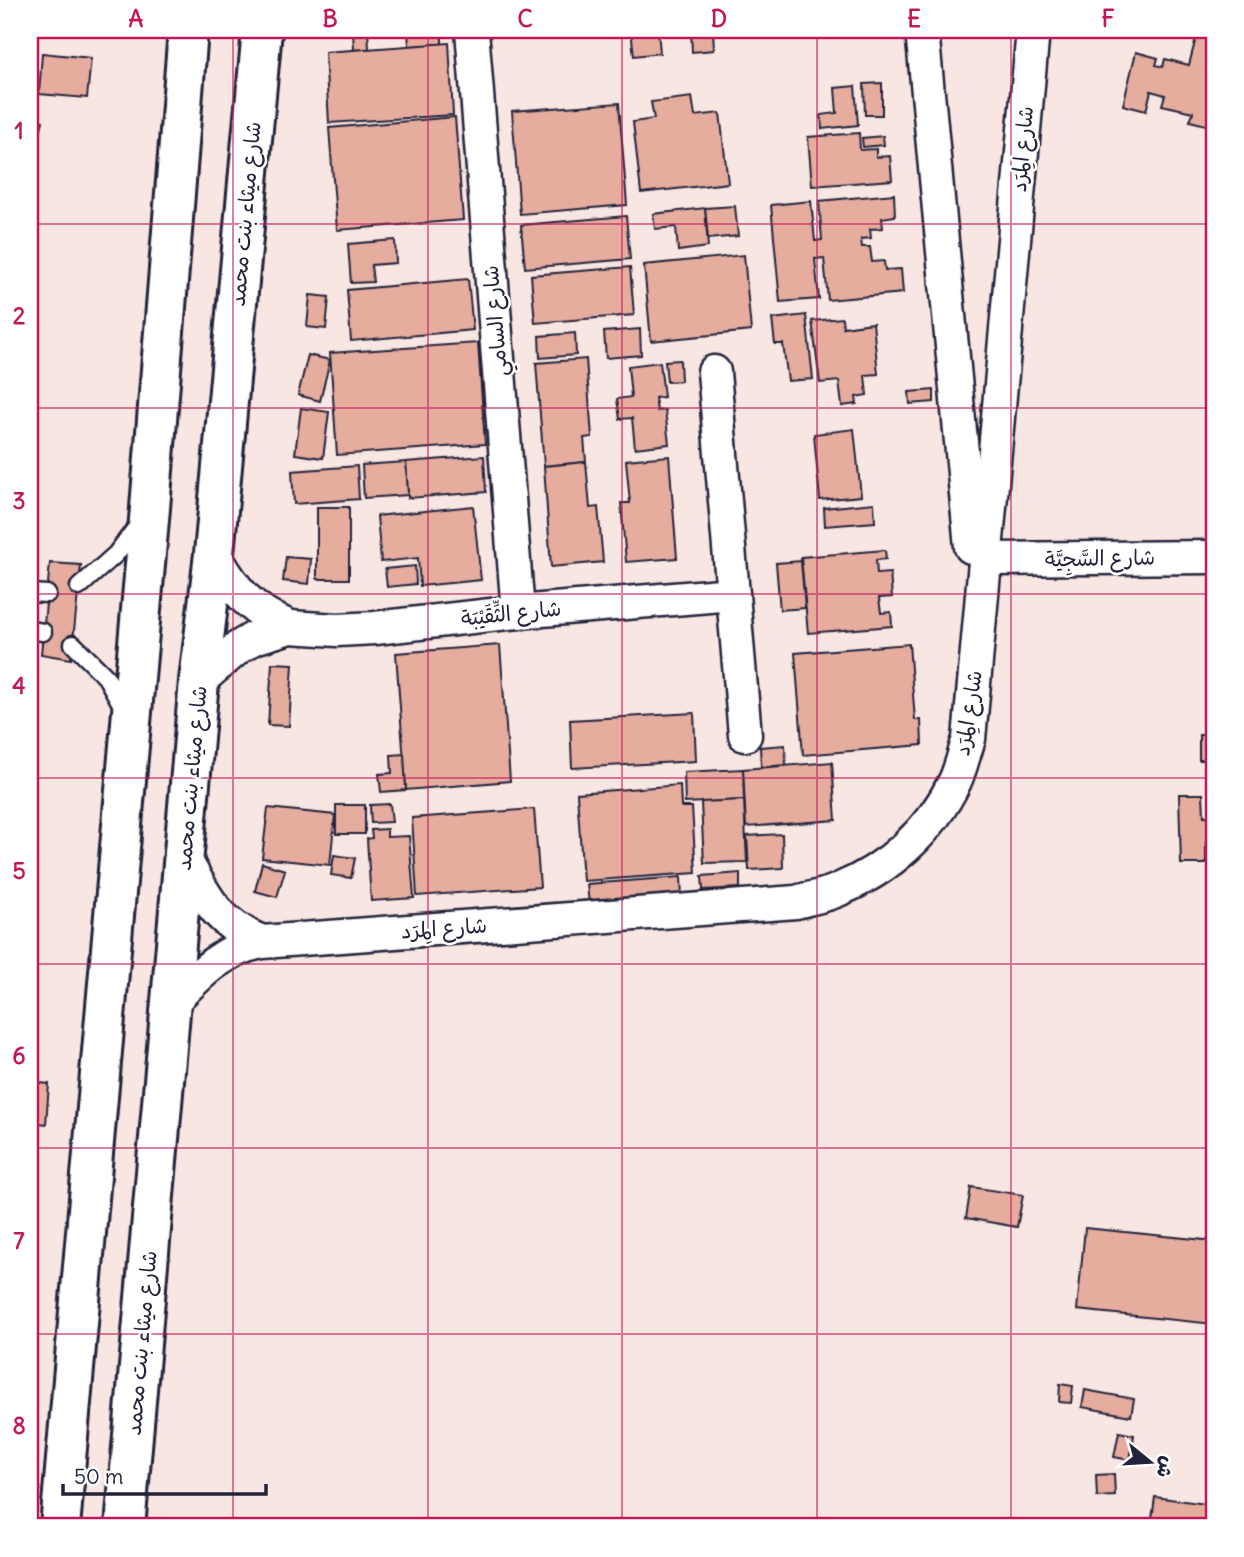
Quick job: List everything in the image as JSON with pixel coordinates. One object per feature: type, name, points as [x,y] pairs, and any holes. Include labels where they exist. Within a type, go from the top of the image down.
[{"type":"main road","points":[[60,1527],[150,508],[188,30]]},
{"type":"main road","name":"شارع ميثاء بنت محمد","points":[[125,1527],[199,681],[214,554],[262,30]]},
{"type":"street","name":"شارع السامي","points":[[472,30],[518,612]]},
{"type":"street","points":[[922,30],[979,629]]},
{"type":"street","name":"شارع المِرَد","points":[[170,1004],[225,954],[262,942],[796,902],[837,891],[874,872],[907,847],[935,816],[956,779],[969,739],[1032,30]]},
{"type":"street","points":[[714,372],[745,735]]},
{"type":"street","name":"شارع الثِّقَيْبَة","points":[[214,554],[232,585],[244,599],[258,611],[290,627]]},
{"type":"street","name":"شارع السَّجِيَّة","points":[[985,559],[1214,557]]},
{"type":"street","name":"شارع الثِّقَيْبَة","points":[[199,681],[239,647],[254,638],[290,627],[337,630],[375,628],[518,612],[733,594]]},
{"type":"street","points":[[184,857],[203,892],[222,918],[234,928],[262,942]]},
{"type":"lane","points":[[79,587],[116,554],[150,508]]},
{"type":"lane","points":[[30,593],[47,594]]},
{"type":"lane","points":[[73,644],[91,659],[106,677],[131,724]]},
{"type":"building","points":[[368,30],[369,49],[354,50],[353,31]]},
{"type":"building","points":[[408,30],[442,30],[442,44],[409,46]]},
{"type":"building","points":[[631,30],[658,30],[660,53],[634,56]]},
{"type":"building","points":[[691,30],[713,30],[714,50],[692,52]]},
{"type":"building","points":[[1198,30],[1214,32],[1214,127],[1190,121],[1193,112],[1162,105],[1165,95],[1151,91],[1146,111],[1123,105],[1136,52],[1158,58],[1156,65],[1163,67],[1165,59],[1189,65]]},
{"type":"building","points":[[449,43],[453,115],[329,123],[325,52]]},
{"type":"building","points":[[42,53],[91,58],[87,98],[39,94]]},
{"type":"building","points":[[882,83],[882,115],[865,115],[864,84]]},
{"type":"building","points":[[855,86],[858,125],[822,129],[821,115],[837,113],[835,88]]},
{"type":"building","points":[[692,97],[695,116],[720,113],[728,183],[641,193],[633,122],[654,119],[651,102]]},
{"type":"building","points":[[619,103],[627,205],[520,214],[512,111]]},
{"type":"building","points":[[455,117],[463,220],[337,230],[329,128]]},
{"type":"building","points":[[30,118],[43,121],[39,136],[30,133]]},
{"type":"building","points":[[859,133],[860,150],[876,149],[876,157],[890,156],[892,180],[812,186],[808,137]]},
{"type":"building","points":[[883,136],[884,145],[863,147],[862,138]]},
{"type":"building","points":[[30,141],[37,143],[33,159],[30,159]]},
{"type":"building","points":[[894,194],[895,216],[882,218],[883,228],[870,229],[871,238],[861,239],[862,247],[870,247],[872,262],[884,261],[885,270],[901,269],[903,293],[828,300],[824,258],[815,259],[819,299],[780,302],[771,205],[811,201],[815,241],[822,240],[819,201]]},
{"type":"building","points":[[735,206],[738,236],[708,239],[705,208]]},
{"type":"building","points":[[705,208],[708,247],[678,251],[676,227],[655,229],[653,214]]},
{"type":"building","points":[[626,216],[630,259],[525,268],[521,225]]},
{"type":"building","points":[[395,240],[396,263],[371,265],[373,282],[351,283],[348,244]]},
{"type":"building","points":[[744,255],[751,331],[651,341],[644,265]]},
{"type":"building","points":[[630,267],[634,315],[535,323],[531,275]]},
{"type":"building","points":[[468,279],[473,330],[351,341],[347,290]]},
{"type":"building","points":[[310,295],[329,297],[326,329],[307,327]]},
{"type":"building","points":[[806,315],[813,379],[788,381],[783,344],[775,344],[772,319]]},
{"type":"building","points":[[842,318],[843,327],[873,323],[878,374],[865,375],[867,395],[856,397],[857,404],[842,406],[839,381],[820,383],[812,321]]},
{"type":"building","points":[[640,329],[641,355],[606,358],[604,332]]},
{"type":"building","points":[[575,333],[576,355],[540,358],[539,336]]},
{"type":"building","points":[[478,343],[485,444],[337,455],[330,353]]},
{"type":"building","points":[[308,355],[330,360],[320,401],[298,395]]},
{"type":"building","points":[[586,359],[592,437],[584,438],[586,462],[544,466],[536,363]]},
{"type":"building","points":[[680,360],[681,381],[667,382],[665,361]]},
{"type":"building","points":[[660,362],[664,397],[655,398],[657,411],[665,410],[669,444],[635,448],[632,418],[620,419],[617,399],[631,397],[628,366]]},
{"type":"building","points":[[934,390],[934,402],[910,404],[909,392]]},
{"type":"building","points":[[301,408],[329,412],[323,458],[295,454]]},
{"type":"building","points":[[854,429],[861,496],[820,500],[814,434]]},
{"type":"building","points":[[484,456],[486,492],[408,498],[406,462]]},
{"type":"building","points":[[669,456],[677,558],[626,562],[621,503],[630,503],[626,460]]},
{"type":"building","points":[[406,462],[408,495],[364,498],[362,465]]},
{"type":"building","points":[[586,462],[590,508],[598,507],[603,562],[551,567],[544,466]]},
{"type":"building","points":[[357,466],[359,499],[294,504],[292,471]]},
{"type":"building","points":[[874,503],[875,522],[825,526],[824,508]]},
{"type":"building","points":[[473,506],[481,580],[420,586],[418,558],[381,562],[377,516]]},
{"type":"building","points":[[317,507],[349,507],[349,579],[317,579]]},
{"type":"building","points":[[885,550],[886,559],[876,560],[877,574],[890,573],[892,597],[879,598],[881,613],[891,612],[892,626],[808,633],[801,557]]},
{"type":"building","points":[[286,557],[311,559],[309,584],[283,581]]},
{"type":"building","points":[[801,561],[805,608],[780,610],[776,563]]},
{"type":"building","points":[[50,563],[81,565],[71,659],[41,654]]},
{"type":"building","points":[[415,566],[416,584],[387,587],[385,569]]},
{"type":"building","points":[[909,644],[915,720],[921,720],[922,745],[803,755],[795,653]]},
{"type":"building","points":[[500,645],[510,781],[406,790],[396,653]]},
{"type":"building","points":[[272,663],[293,664],[289,726],[268,725]]},
{"type":"building","points":[[694,713],[696,761],[572,768],[570,720]]},
{"type":"building","points":[[1199,735],[1214,735],[1214,760],[1199,760]]},
{"type":"building","points":[[785,745],[786,765],[761,767],[760,747]]},
{"type":"building","points":[[404,754],[406,790],[381,792],[379,774],[392,773],[391,755]]},
{"type":"building","points":[[832,762],[836,820],[746,827],[743,769]]},
{"type":"building","points":[[743,769],[744,800],[685,803],[684,772]]},
{"type":"building","points":[[680,785],[681,807],[692,807],[696,873],[583,881],[577,793]]},
{"type":"building","points":[[1179,794],[1203,794],[1204,816],[1214,816],[1214,840],[1206,841],[1206,864],[1181,864]]},
{"type":"building","points":[[744,800],[747,862],[704,863],[701,802]]},
{"type":"building","points":[[390,804],[392,822],[371,823],[370,805]]},
{"type":"building","points":[[336,805],[365,805],[365,834],[336,834]]},
{"type":"building","points":[[268,808],[335,815],[330,865],[262,858]]},
{"type":"building","points":[[534,809],[540,887],[417,896],[412,818]]},
{"type":"building","points":[[387,829],[387,837],[409,836],[414,898],[371,901],[367,839],[372,838],[371,830]]},
{"type":"building","points":[[782,834],[783,868],[749,870],[747,836]]},
{"type":"building","points":[[334,855],[355,858],[351,878],[331,875]]},
{"type":"building","points":[[262,863],[285,870],[277,897],[255,891]]},
{"type":"building","points":[[740,873],[740,888],[703,890],[702,876]]},
{"type":"building","points":[[681,877],[682,897],[589,905],[587,884]]},
{"type":"building","points":[[30,1082],[49,1084],[46,1124],[30,1122]]},
{"type":"building","points":[[971,1187],[1023,1195],[1017,1227],[966,1218]]},
{"type":"building","points":[[1085,1228],[1214,1241],[1214,1324],[1077,1310]]},
{"type":"building","points":[[1060,1384],[1073,1386],[1071,1403],[1059,1402]]},
{"type":"building","points":[[1085,1390],[1134,1399],[1131,1416],[1082,1407]]},
{"type":"building","points":[[1119,1432],[1134,1435],[1130,1460],[1114,1457]]},
{"type":"building","points":[[1114,1474],[1115,1496],[1097,1497],[1096,1475]]},
{"type":"building","points":[[1155,1497],[1214,1505],[1214,1527],[1151,1527]]}]
